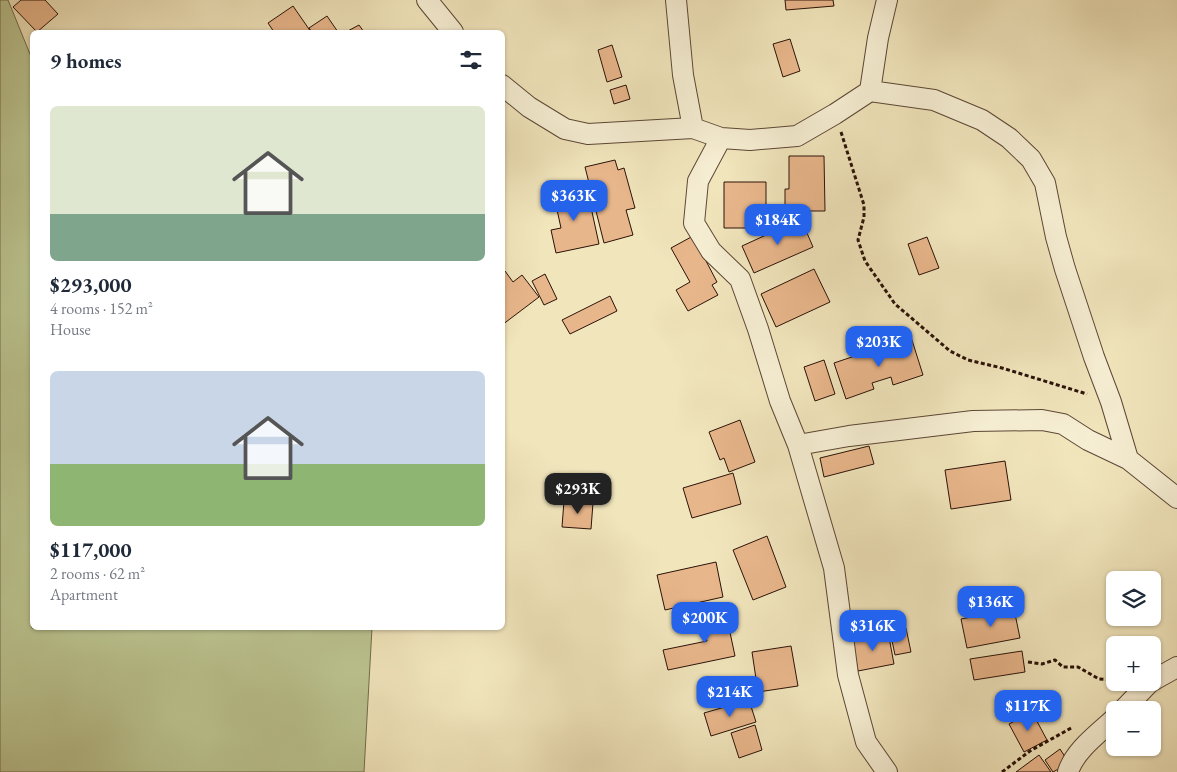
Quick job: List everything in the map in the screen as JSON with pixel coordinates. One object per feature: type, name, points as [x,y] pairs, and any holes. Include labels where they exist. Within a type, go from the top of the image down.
[{"type":"street","points":[[427,0],[451,30]]},
{"type":"street","points":[[676,0],[683,75],[692,128]]},
{"type":"street","points":[[870,91],[878,38],[887,0]]},
{"type":"street","points":[[505,87],[536,111],[565,129],[596,134],[692,128],[721,138],[750,140],[797,136],[836,114],[870,91],[934,100],[982,120],[1009,138],[1031,159],[1045,183],[1056,237],[1065,269],[1111,402],[1128,460]]},
{"type":"street","points":[[721,138],[698,181],[694,223],[711,251],[740,279],[758,329],[780,402],[798,445],[834,568],[846,667],[866,742],[887,772]]},
{"type":"street","points":[[798,445],[850,436],[973,421],[1042,420],[1063,424],[1088,440],[1128,460],[1177,498]]},
{"type":"street","points":[[1161,676],[1177,667]]},
{"type":"street","points":[[1132,701],[1142,691]]},
{"type":"street","points":[[1068,772],[1070,764],[1078,754],[1106,727]]},
{"type":"path","points":[[836,114],[864,205],[864,217],[858,240],[865,261],[895,304],[950,351],[968,360],[1002,368],[1111,402]]},
{"type":"path","points":[[1028,662],[1042,664],[1056,660],[1063,667],[1078,667],[1099,679],[1106,679]]},
{"type":"green space","points":[[0,0],[8,0],[30,54],[30,630],[372,630],[364,772],[0,772]]},
{"type":"building","points":[[21,0],[45,0],[58,14],[39,30],[35,30],[13,7]]},
{"type":"building","points":[[785,0],[833,0],[834,6],[786,10]]},
{"type":"building","points":[[293,6],[310,30],[273,30],[268,23]]},
{"type":"building","points":[[327,16],[337,30],[310,30],[309,28]]},
{"type":"building","points":[[359,25],[363,30],[350,30]]},
{"type":"building","points":[[790,39],[800,71],[783,77],[773,44]]},
{"type":"building","points":[[612,45],[622,77],[607,82],[598,50]]},
{"type":"building","points":[[626,85],[630,99],[614,104],[610,90]]},
{"type":"building","points":[[789,156],[824,156],[825,211],[785,211],[785,189],[789,189]]},
{"type":"building","points":[[615,160],[618,170],[624,168],[635,208],[626,210],[633,235],[604,243],[585,167]]},
{"type":"building","points":[[724,182],[766,182],[766,228],[724,228]]},
{"type":"building","points":[[587,189],[599,244],[556,253],[551,230],[561,228],[554,196]]},
{"type":"building","points":[[801,219],[813,247],[754,273],[742,246]]},
{"type":"building","points":[[693,236],[717,282],[712,285],[718,295],[688,311],[676,290],[690,282],[671,248]]},
{"type":"building","points":[[927,237],[939,268],[919,275],[908,244]]},
{"type":"building","points":[[814,269],[830,302],[776,327],[761,294]]},
{"type":"building","points":[[505,271],[513,282],[522,275],[539,297],[505,323]]},
{"type":"building","points":[[545,274],[557,299],[544,305],[532,281]]},
{"type":"building","points":[[610,296],[617,311],[570,334],[562,320]]},
{"type":"building","points":[[911,337],[923,375],[893,385],[891,377],[872,383],[874,389],[846,399],[834,363]]},
{"type":"building","points":[[824,360],[835,394],[815,401],[804,367]]},
{"type":"building","points":[[740,420],[755,462],[729,472],[724,458],[720,460],[709,432]]},
{"type":"building","points":[[869,446],[874,464],[824,477],[820,458]]},
{"type":"building","points":[[1005,461],[1011,500],[951,509],[945,470]]},
{"type":"building","points":[[733,473],[741,504],[692,518],[683,488]]},
{"type":"building","points":[[564,501],[593,503],[591,529],[562,527]]},
{"type":"building","points":[[767,536],[786,587],[753,600],[733,550]]},
{"type":"building","points":[[716,562],[723,597],[665,610],[657,575]]},
{"type":"building","points":[[725,609],[735,656],[668,670],[663,650],[707,641],[701,614]]},
{"type":"building","points":[[1014,609],[1020,638],[967,648],[961,619]]},
{"type":"building","points":[[906,628],[911,652],[895,655],[890,631]]},
{"type":"building","points":[[888,632],[894,664],[858,671],[852,639]]},
{"type":"building","points":[[791,646],[798,686],[758,692],[752,652]]},
{"type":"building","points":[[1022,651],[1025,672],[974,680],[970,659]]},
{"type":"building","points":[[749,700],[756,722],[711,736],[704,713]]},
{"type":"building","points":[[1032,712],[1047,740],[1024,752],[1009,724]]},
{"type":"building","points":[[755,725],[762,750],[739,758],[731,733]]},
{"type":"building","points":[[1060,749],[1069,763],[1053,772],[1045,760]]},
{"type":"building","points":[[1039,755],[1051,772],[1016,772]]}]
